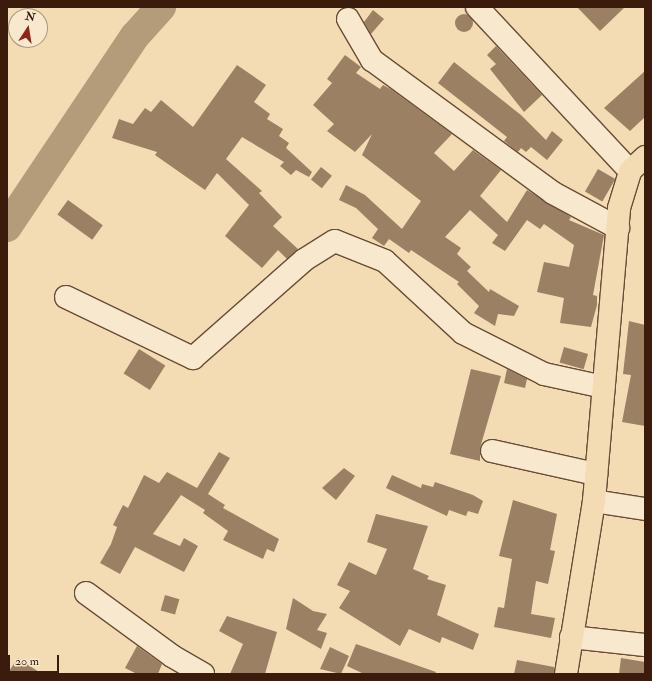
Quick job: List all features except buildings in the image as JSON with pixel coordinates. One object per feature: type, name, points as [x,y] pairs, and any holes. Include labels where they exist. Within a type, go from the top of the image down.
[{"type":"main road","points":[[566,674],[594,501],[618,228],[638,164]]},
{"type":"street","points":[[477,7],[638,164]]},
{"type":"street","points":[[348,19],[372,60],[553,193],[618,228]]},
{"type":"street","points":[[66,297],[193,358],[304,260],[335,241],[385,261],[463,333],[544,374],[604,387]]},
{"type":"street","points":[[492,451],[596,474]]},
{"type":"street","points":[[594,501],[645,509]]},
{"type":"street","points":[[86,593],[168,665],[203,674]]},
{"type":"street","points":[[571,637],[645,645]]},
{"type":"waterway","points":[[7,227],[135,36],[161,7]]}]
